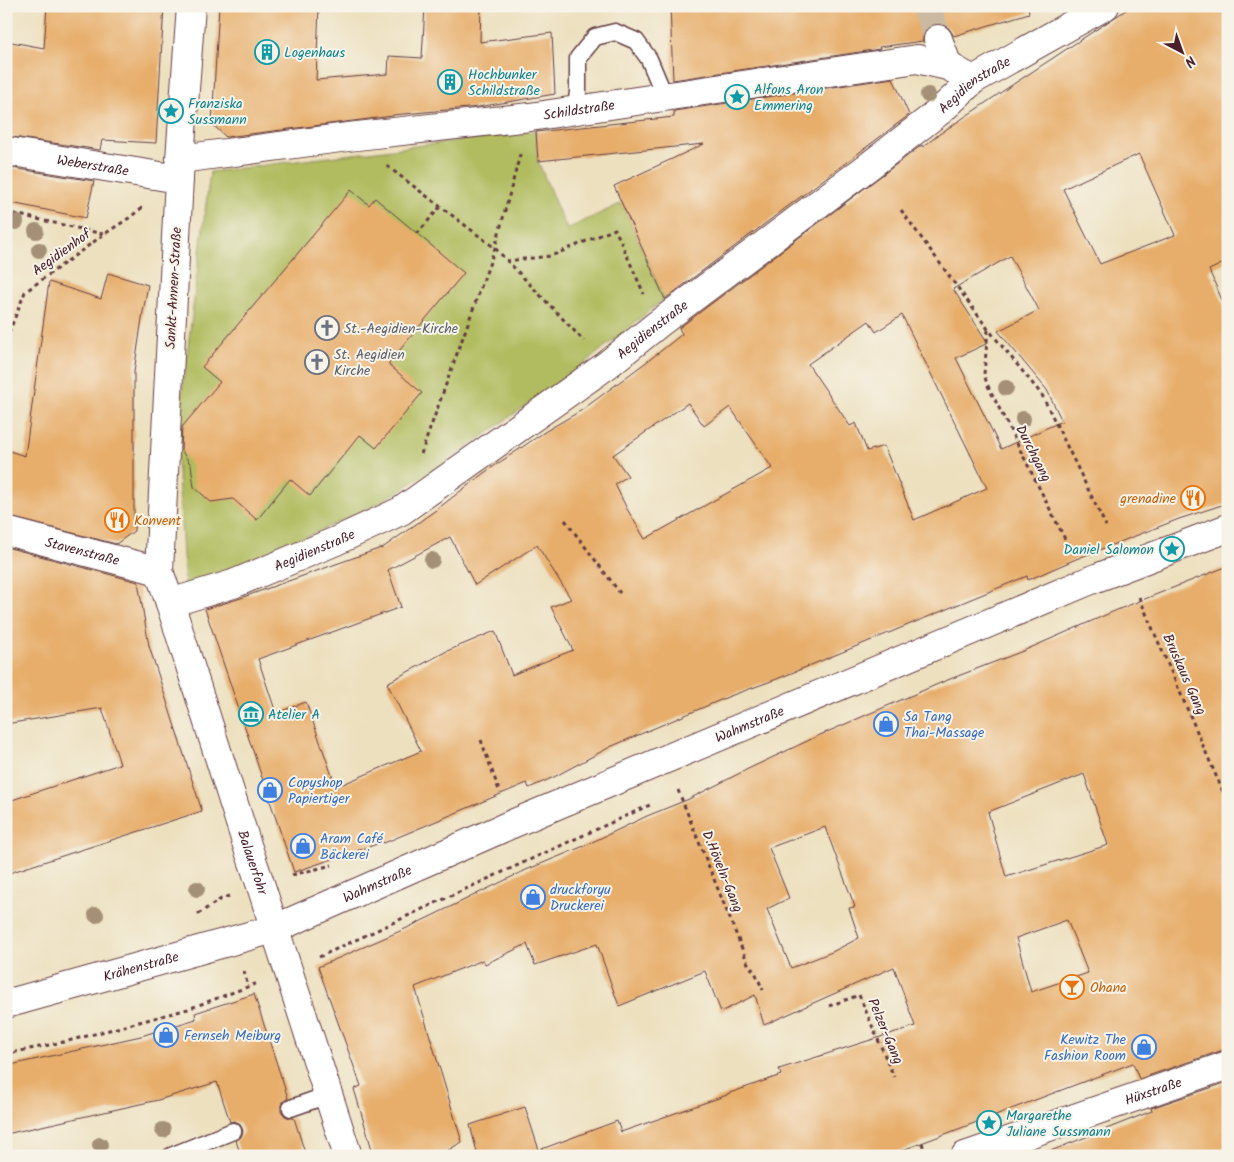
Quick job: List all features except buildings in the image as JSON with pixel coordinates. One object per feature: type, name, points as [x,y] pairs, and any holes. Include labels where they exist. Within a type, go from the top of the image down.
[{"type":"street","name":"Sankt-Annen-Straße","points":[[159,571],[179,169],[191,6]]},
{"type":"street","name":"Aegidienstraße","points":[[170,603],[233,584],[336,541],[401,511],[607,365],[658,324],[940,111],[974,80],[1105,6]]},
{"type":"street","points":[[938,39],[948,66]]},
{"type":"street","name":"Schildstraße","points":[[179,169],[348,136],[530,117],[918,59],[948,66],[974,80]]},
{"type":"street","name":"Weberstraße","points":[[6,151],[179,169]]},
{"type":"street","name":"Wahmstraße","points":[[274,929],[512,824],[1087,582],[1228,528]]},
{"type":"street","name":"Stavenstraße","points":[[6,531],[159,571]]},
{"type":"street","name":"Balauerfohr","points":[[159,571],[348,1156]]},
{"type":"street","name":"Krähenstraße","points":[[6,1004],[274,929]]},
{"type":"street","name":"Hüxstraße","points":[[965,1156],[1228,1064]]},
{"type":"lane","points":[[576,110],[578,58],[595,37],[615,32],[636,41],[649,58],[665,97]]},
{"type":"lane","points":[[291,1108],[328,1095]]},
{"type":"lane","points":[[171,1156],[233,1131]]},
{"type":"path","points":[[421,455],[495,248],[530,117]]},
{"type":"path","points":[[348,136],[495,248],[607,365]]},
{"type":"path","name":"Aegidienhof","points":[[6,340],[25,292],[103,234],[130,218],[179,169]]},
{"type":"path","points":[[418,234],[440,207]]},
{"type":"path","points":[[901,210],[988,329],[1042,395],[1106,526]]},
{"type":"path","name":"Aegidienhof","points":[[6,212],[103,234]]},
{"type":"path","points":[[506,260],[551,256],[615,229],[658,324]]},
{"type":"path","name":"Durchgang","points":[[988,329],[984,374],[987,384],[1087,582]]},
{"type":"path","points":[[566,520],[620,593]]},
{"type":"path","name":"Bruskaus Gang","points":[[1126,566],[1223,792]]},
{"type":"path","points":[[480,740],[492,772]]},
{"type":"path","name":"D.Höveln-Gang","points":[[666,759],[749,966],[755,972],[763,990]]},
{"type":"path","points":[[6,1054],[68,1041],[188,1009],[288,972]]},
{"type":"path","name":"Pelzer-Gang","points":[[829,1006],[859,995],[894,1077]]},
{"type":"path","points":[[922,1143],[926,1156]]},
{"type":"green space","points":[[536,131],[538,161],[567,229],[622,203],[665,298],[585,363],[461,452],[380,503],[273,552],[185,586],[176,442],[210,172]]},
{"type":"tunnel","points":[[926,6],[938,39]]},
{"type":"place","name":"Logenhaus","points":[[267,52]]},
{"type":"place","name":"Hochbunker Schildstraße","points":[[450,82]]},
{"type":"place","name":"Alfons Aron Emmering","points":[[737,97]]},
{"type":"place","name":"Franziska Sussmann","points":[[171,111]]},
{"type":"place","name":"St.-Aegidien-Kirche","points":[[327,328]]},
{"type":"place","name":"St. Aegidien Kirche","points":[[317,362]]},
{"type":"place","name":"grenadine","points":[[1193,498]]},
{"type":"place","name":"Konvent","points":[[117,520]]},
{"type":"place","name":"Daniel Salomon","points":[[1172,549]]},
{"type":"place","name":"Atelier A","points":[[251,714]]},
{"type":"place","name":"Sa Tang Thai-Massage","points":[[886,724]]},
{"type":"place","name":"Copyshop Papiertiger","points":[[270,790]]},
{"type":"place","name":"Aram Café Bäckerei","points":[[303,846]]},
{"type":"place","name":"druckforyu Druckerei","points":[[533,897]]},
{"type":"place","name":"Ohana","points":[[1072,987]]},
{"type":"place","name":"Fernseh Meiburg","points":[[166,1035]]},
{"type":"place","name":"Kewitz The Fashion Room","points":[[1144,1047]]},
{"type":"place","name":"Margarethe Juliane Sussmann","points":[[989,1123]]}]
